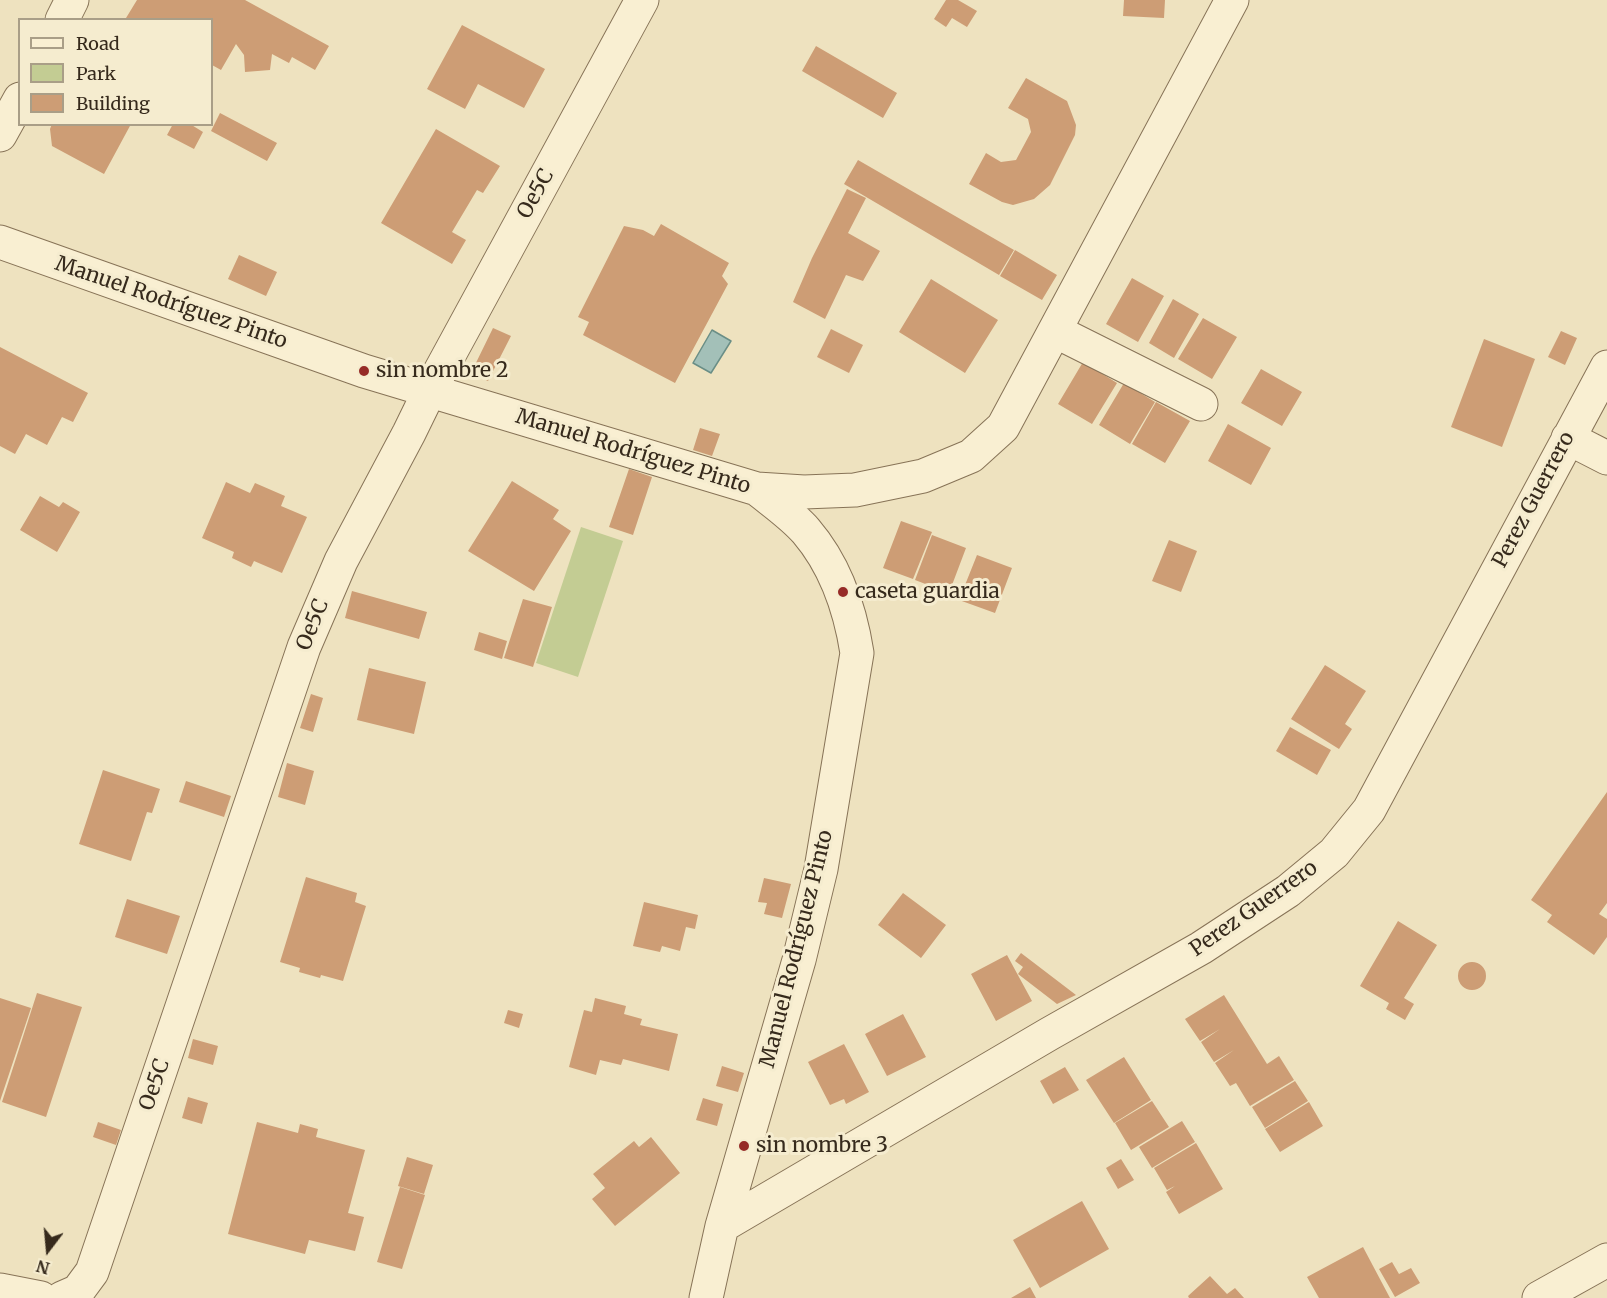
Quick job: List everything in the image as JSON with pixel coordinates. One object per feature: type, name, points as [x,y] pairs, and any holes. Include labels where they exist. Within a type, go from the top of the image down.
[{"type":"street","points":[[63,18],[72,0]]},
{"type":"street","name":"Oe5C","points":[[70,1294],[92,1272],[304,647],[341,561],[430,390],[642,0]]},
{"type":"street","points":[[757,489],[804,492],[855,490],[923,476],[972,456],[1003,428],[1232,0]]},
{"type":"street","points":[[0,135],[18,103]]},
{"type":"street","name":"Manuel Rodríguez Pinto","points":[[0,242],[364,371],[757,489],[805,530],[826,560],[843,592],[853,627],[857,653],[821,869],[799,960],[722,1226],[706,1298]]},
{"type":"street","points":[[1055,331],[1201,404]]},
{"type":"street","name":"Perez Guerrero","points":[[722,1226],[1200,948],[1288,891],[1334,853],[1370,810],[1607,367]]},
{"type":"street","points":[[1568,438],[1607,458]]},
{"type":"street","points":[[1539,1298],[1607,1260]]},
{"type":"street","points":[[0,1290],[41,1298]]},
{"type":"green space","points":[[581,527],[623,541],[578,677],[536,663]]},
{"type":"water","points":[[712,330],[731,341],[711,373],[693,363]]},
{"type":"building","points":[[137,0],[245,0],[329,46],[315,70],[292,57],[289,63],[272,54],[270,70],[245,72],[244,55],[236,44],[221,70],[213,66],[213,18],[126,18]]},
{"type":"building","points":[[946,0],[958,0],[977,11],[967,27],[952,18],[946,27],[934,19]]},
{"type":"building","points":[[1124,0],[1165,0],[1164,18],[1123,16]]},
{"type":"building","points":[[462,25],[545,69],[524,108],[478,84],[465,109],[427,89]]},
{"type":"building","points":[[816,46],[897,93],[883,118],[802,71]]},
{"type":"building","points":[[1026,78],[1067,101],[1076,125],[1075,135],[1050,185],[1034,199],[1013,205],[1002,202],[969,184],[986,153],[1001,162],[1016,160],[1031,132],[1028,119],[1008,108]]},
{"type":"building","points":[[220,113],[277,143],[267,161],[211,131]]},
{"type":"building","points":[[51,126],[130,126],[104,174],[52,146]]},
{"type":"building","points":[[172,126],[193,126],[203,132],[194,149],[167,135]]},
{"type":"building","points":[[436,129],[500,166],[483,193],[477,190],[452,232],[466,240],[452,264],[381,223]]},
{"type":"building","points":[[858,160],[1014,250],[999,275],[844,184]]},
{"type":"building","points":[[847,189],[866,198],[848,233],[880,251],[863,281],[846,275],[825,319],[793,302],[812,258]]},
{"type":"building","points":[[661,224],[729,263],[722,276],[728,284],[675,383],[583,335],[589,322],[578,317],[624,226],[643,230],[654,236]]},
{"type":"building","points":[[1015,250],[1057,275],[1042,300],[1000,276]]},
{"type":"building","points":[[239,255],[277,272],[266,296],[228,279]]},
{"type":"building","points":[[1132,278],[1164,296],[1138,342],[1106,324]]},
{"type":"building","points":[[931,279],[998,320],[965,373],[899,332]]},
{"type":"building","points":[[1173,299],[1199,314],[1174,358],[1149,343]]},
{"type":"building","points":[[1203,318],[1237,337],[1212,379],[1178,359]]},
{"type":"building","points":[[493,328],[511,336],[488,381],[471,373]]},
{"type":"building","points":[[831,329],[863,345],[849,373],[817,357]]},
{"type":"building","points":[[1561,331],[1577,338],[1565,365],[1548,357]]},
{"type":"building","points":[[1484,339],[1535,359],[1502,447],[1451,427]]},
{"type":"building","points":[[0,347],[88,393],[73,422],[62,417],[47,445],[26,434],[15,454],[0,446]]},
{"type":"building","points":[[1083,362],[1117,383],[1092,424],[1058,404]]},
{"type":"building","points":[[1261,369],[1302,392],[1282,426],[1241,403]]},
{"type":"building","points":[[1124,383],[1155,402],[1130,444],[1099,425]]},
{"type":"building","points":[[1156,402],[1190,421],[1165,463],[1132,444]]},
{"type":"building","points":[[1228,424],[1271,448],[1251,485],[1208,461]]},
{"type":"building","points":[[700,428],[720,434],[712,456],[693,450]]},
{"type":"building","points":[[629,469],[652,477],[633,535],[609,527]]},
{"type":"building","points":[[512,481],[559,510],[553,519],[571,531],[534,591],[468,551]]},
{"type":"building","points":[[226,482],[250,493],[255,483],[285,496],[281,506],[307,517],[282,573],[254,561],[251,567],[232,558],[234,552],[202,538]]},
{"type":"building","points":[[40,496],[59,507],[63,502],[80,512],[57,552],[20,530]]},
{"type":"building","points":[[901,521],[932,532],[913,579],[883,568]]},
{"type":"building","points":[[932,535],[966,548],[949,593],[915,580]]},
{"type":"building","points":[[1169,540],[1197,551],[1181,592],[1152,581]]},
{"type":"building","points":[[977,555],[1012,568],[995,613],[959,600]]},
{"type":"building","points":[[352,591],[427,612],[419,639],[345,618]]},
{"type":"building","points":[[523,599],[552,607],[533,667],[504,658]]},
{"type":"building","points":[[479,632],[507,641],[502,659],[474,650]]},
{"type":"building","points":[[1325,665],[1366,691],[1345,724],[1352,729],[1339,749],[1291,719]]},
{"type":"building","points":[[369,668],[426,682],[414,734],[357,720]]},
{"type":"building","points":[[311,694],[323,698],[313,732],[300,728]]},
{"type":"building","points":[[1290,727],[1331,750],[1317,775],[1276,751]]},
{"type":"building","points":[[287,763],[314,771],[305,805],[278,797]]},
{"type":"building","points":[[103,770],[160,789],[152,813],[147,812],[131,861],[79,844]]},
{"type":"building","points":[[186,781],[231,796],[224,817],[179,802]]},
{"type":"building","points":[[1607,792],[1607,903],[1599,914],[1607,919],[1607,937],[1594,955],[1547,922],[1552,915],[1531,900]]},
{"type":"building","points":[[306,877],[357,893],[355,902],[366,906],[343,981],[299,972],[300,968],[280,962]]},
{"type":"building","points":[[764,878],[791,884],[782,918],[764,914],[767,903],[758,902]]},
{"type":"building","points":[[903,893],[946,925],[921,958],[878,925]]},
{"type":"building","points":[[127,899],[180,916],[167,954],[115,937]]},
{"type":"building","points":[[644,902],[698,915],[695,929],[686,927],[680,951],[662,946],[660,952],[633,946]]},
{"type":"building","points":[[1398,921],[1437,945],[1404,998],[1414,1004],[1405,1020],[1386,1009],[1389,1003],[1360,986]]},
{"type":"building","points":[[1021,953],[1076,995],[1057,1004],[1018,974],[1023,967],[1015,961]]},
{"type":"building","points":[[1007,955],[1032,1001],[996,1021],[971,974]]},
{"type":"building","points":[[1472,962],[1482,966],[1486,976],[1482,986],[1472,990],[1462,986],[1458,976],[1462,966]]},
{"type":"building","points":[[37,993],[82,1007],[46,1117],[2,1102]]},
{"type":"building","points":[[1224,995],[1267,1064],[1279,1056],[1294,1080],[1250,1106],[1236,1083],[1230,1086],[1215,1063],[1234,1050],[1214,1062],[1201,1042],[1220,1029],[1200,1041],[1185,1019]]},
{"type":"building","points":[[0,998],[31,1008],[0,1101]]},
{"type":"building","points":[[595,998],[626,1006],[624,1014],[642,1019],[640,1025],[678,1034],[669,1071],[623,1059],[621,1065],[600,1060],[596,1075],[569,1067],[584,1010],[592,1012]]},
{"type":"building","points":[[508,1010],[523,1014],[519,1028],[504,1023]]},
{"type":"building","points":[[903,1014],[926,1057],[887,1076],[865,1034]]},
{"type":"building","points":[[193,1039],[218,1046],[213,1065],[188,1058]]},
{"type":"building","points":[[844,1044],[869,1092],[846,1104],[844,1099],[830,1105],[808,1062]]},
{"type":"building","points":[[1124,1057],[1151,1100],[1114,1123],[1086,1080]]},
{"type":"building","points":[[722,1066],[744,1073],[738,1092],[716,1086]]},
{"type":"building","points":[[1065,1067],[1079,1090],[1053,1104],[1040,1081]]},
{"type":"building","points":[[1295,1081],[1308,1101],[1265,1128],[1252,1107]]},
{"type":"building","points":[[188,1097],[208,1103],[202,1124],[182,1118]]},
{"type":"building","points":[[703,1098],[723,1104],[717,1126],[696,1120]]},
{"type":"building","points":[[1152,1101],[1169,1127],[1131,1150],[1115,1123]]},
{"type":"building","points":[[1309,1102],[1323,1126],[1280,1152],[1265,1129]]},
{"type":"building","points":[[1182,1121],[1195,1142],[1152,1168],[1139,1147]]},
{"type":"building","points":[[98,1122],[121,1130],[116,1145],[93,1137]]},
{"type":"building","points":[[257,1122],[298,1133],[300,1124],[318,1129],[316,1137],[365,1150],[348,1213],[364,1217],[355,1251],[309,1240],[305,1254],[228,1234]]},
{"type":"building","points":[[651,1137],[680,1173],[615,1226],[592,1199],[605,1188],[593,1174],[634,1141],[639,1147]]},
{"type":"building","points":[[1196,1143],[1223,1189],[1179,1214],[1166,1192],[1175,1186],[1167,1190],[1154,1168]]},
{"type":"building","points":[[407,1157],[433,1165],[424,1194],[398,1186]]},
{"type":"building","points":[[1121,1159],[1134,1180],[1118,1189],[1106,1168]]},
{"type":"building","points":[[400,1187],[425,1195],[402,1269],[377,1262]]},
{"type":"building","points":[[1082,1201],[1109,1249],[1040,1288],[1013,1240]]},
{"type":"building","points":[[1363,1247],[1390,1298],[1319,1298],[1307,1277]]},
{"type":"building","points":[[1392,1262],[1399,1274],[1411,1268],[1420,1283],[1395,1297],[1379,1269]]},
{"type":"building","points":[[1210,1276],[1227,1294],[1235,1288],[1244,1298],[1189,1298],[1188,1296]]},
{"type":"building","points":[[1030,1287],[1036,1298],[1011,1298]]},
{"type":"place","name":"sin nombre 2","points":[[364,371]]},
{"type":"place","name":"caseta guardia","points":[[843,592]]},
{"type":"place","name":"sin nombre 3","points":[[744,1146]]}]
